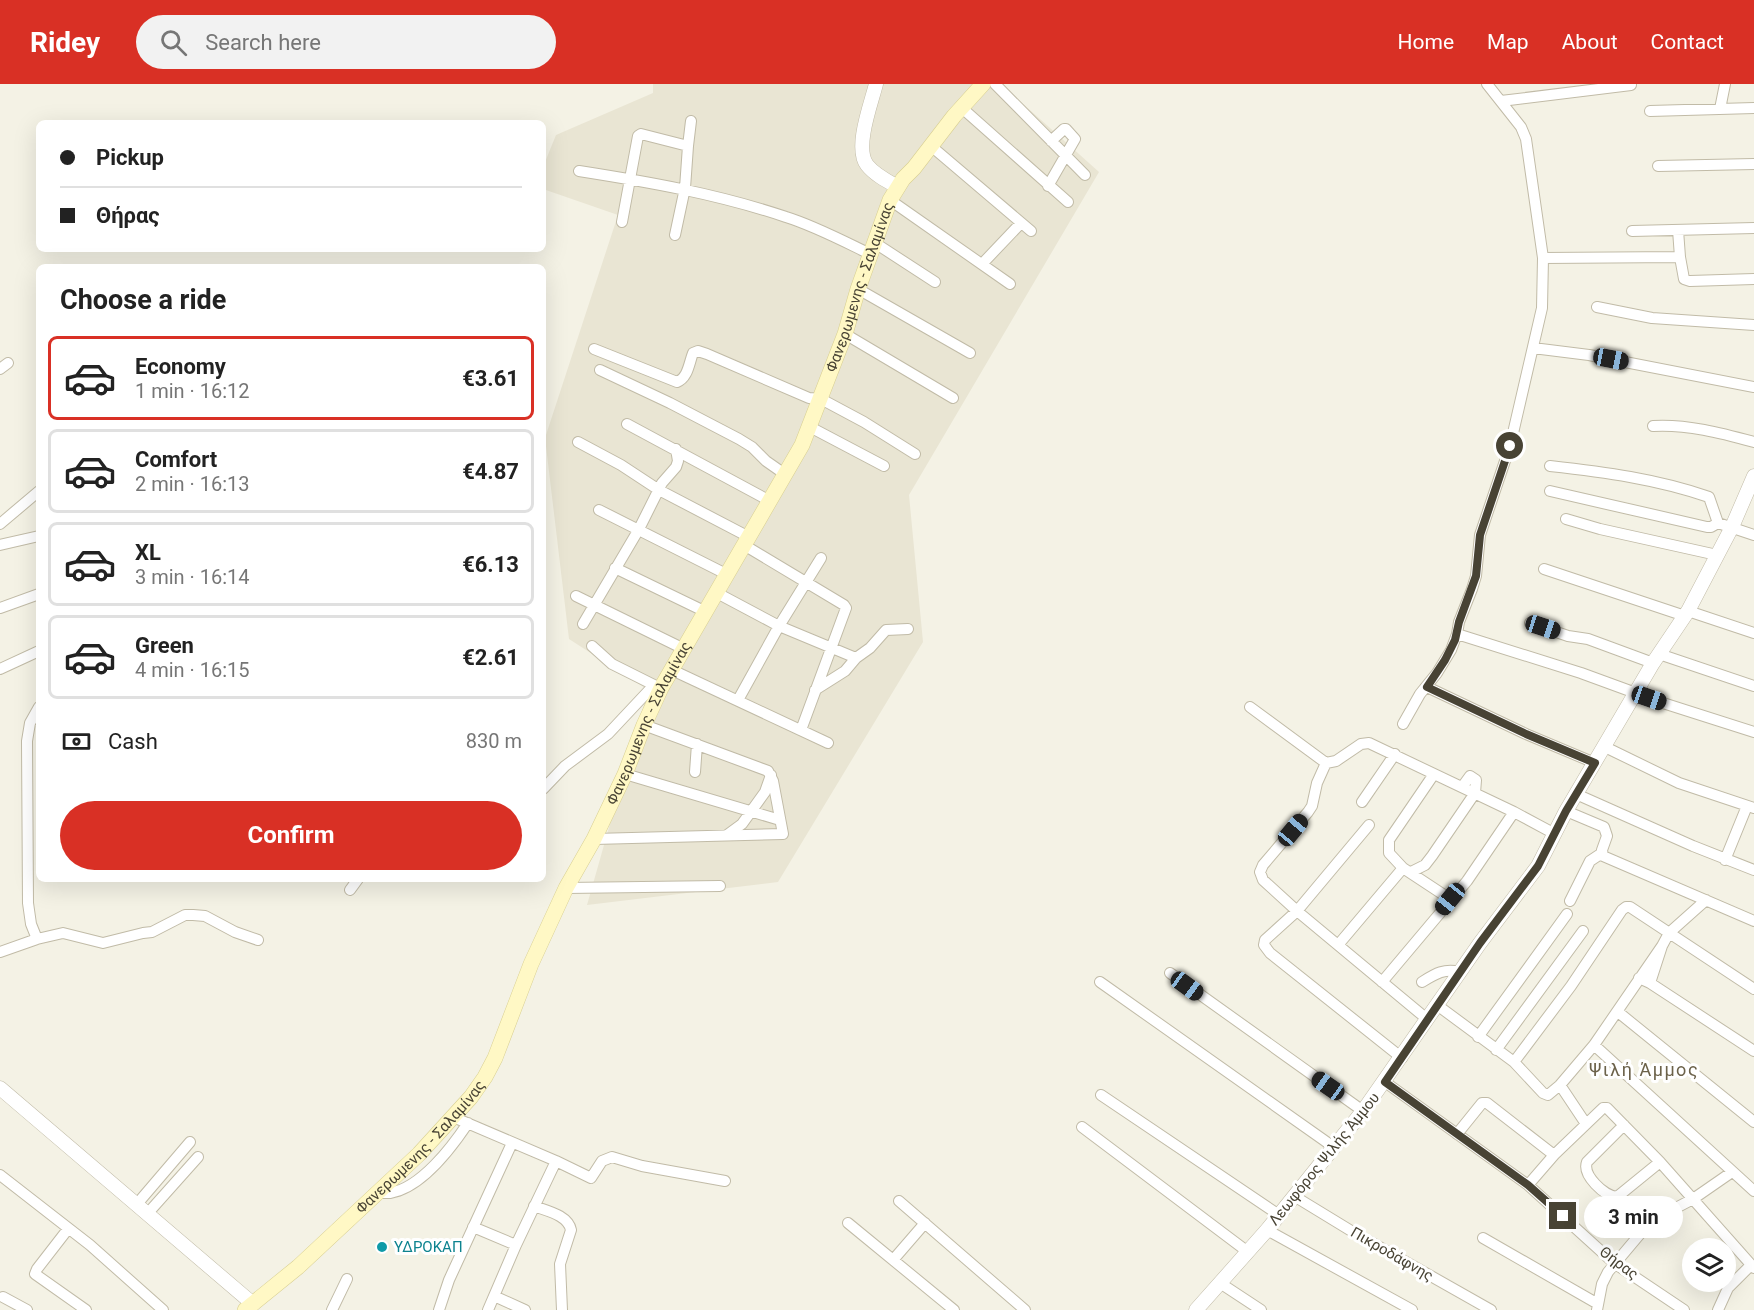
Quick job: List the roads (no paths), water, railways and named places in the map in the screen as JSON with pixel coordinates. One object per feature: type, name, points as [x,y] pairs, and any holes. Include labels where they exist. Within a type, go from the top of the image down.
[{"type":"main road","name":"Φανερωμενης - Σαλαμίνας","points":[[249,1307],[298,1268],[418,1154],[453,1117],[485,1077],[495,1058],[531,964],[566,888],[594,839],[626,774],[658,687],[684,650],[786,475],[810,428],[845,334],[858,289],[897,189],[983,84]]},
{"type":"main road","points":[[897,189],[914,152],[923,140],[958,112]]},
{"type":"street","points":[[876,84],[863,136],[862,154],[868,166],[982,264],[1010,284]]},
{"type":"street","points":[[995,84],[1085,175]]},
{"type":"street","points":[[1403,724],[1420,694],[1445,660],[1457,634],[1459,622],[1476,576],[1480,535],[1510,446],[1542,308],[1543,258],[1524,133],[1487,84]]},
{"type":"street","points":[[1720,109],[1725,84]]},
{"type":"street","points":[[1501,101],[1631,86]]},
{"type":"street","points":[[1650,111],[1754,108]]},
{"type":"street","points":[[958,112],[1068,202]]},
{"type":"street","points":[[675,235],[685,188],[691,121]]},
{"type":"street","points":[[1048,186],[1074,142],[1072,135],[1064,129],[1051,141]]},
{"type":"street","points":[[622,222],[637,137],[640,135],[688,146]]},
{"type":"street","points":[[931,146],[1031,231]]},
{"type":"street","points":[[1658,166],[1754,164]]},
{"type":"street","points":[[579,171],[685,188],[788,217],[873,249],[936,282]]},
{"type":"street","points":[[982,264],[1021,223]]},
{"type":"street","points":[[1632,231],[1754,228]]},
{"type":"street","points":[[1678,230],[1681,274],[1684,279],[1754,279]]},
{"type":"street","points":[[1543,258],[1680,257]]},
{"type":"street","points":[[858,289],[970,353]]},
{"type":"street","points":[[1597,307],[1652,318],[1754,325]]},
{"type":"street","points":[[845,334],[953,398]]},
{"type":"street","points":[[1533,348],[1589,355],[1754,387]]},
{"type":"street","points":[[594,349],[676,382],[685,375],[693,353],[698,351],[808,398],[821,399],[864,422],[915,454]]},
{"type":"street","points":[[600,370],[739,439],[786,475]]},
{"type":"street","points":[[627,424],[676,448],[770,501]]},
{"type":"street","points":[[1653,426],[1669,425],[1721,433],[1754,442]]},
{"type":"street","points":[[810,428],[884,466]]},
{"type":"street","points":[[578,442],[621,465],[747,541],[806,584],[844,604],[846,608],[801,730]]},
{"type":"street","points":[[583,624],[639,529],[659,489],[678,461],[676,448]]},
{"type":"street","points":[[1550,466],[1631,476],[1709,497],[1718,523]]},
{"type":"street","name":"Λεωφόρος Ψιλής Άμμου","points":[[1196,1310],[1267,1230],[1363,1112],[1460,972],[1532,874],[1556,834],[1566,811],[1656,659],[1687,614],[1732,527],[1754,476]]},
{"type":"street","points":[[1550,491],[1707,527],[1718,523],[1754,535]]},
{"type":"street","points":[[0,524],[36,494]]},
{"type":"street","points":[[599,510],[728,575]]},
{"type":"street","points":[[1566,519],[1600,529],[1717,555]]},
{"type":"street","points":[[0,545],[36,537]]},
{"type":"street","points":[[738,700],[779,626],[821,558]]},
{"type":"street","points":[[615,568],[706,612]]},
{"type":"street","points":[[1544,568],[1754,633]]},
{"type":"street","points":[[717,593],[779,626],[856,658]]},
{"type":"street","points":[[0,609],[36,595]]},
{"type":"street","points":[[576,596],[684,650]]},
{"type":"street","points":[[1530,623],[1568,636],[1588,639],[1754,686]]},
{"type":"street","points":[[815,690],[843,674],[856,658],[870,648],[886,630],[908,629]]},
{"type":"street","points":[[1457,634],[1581,672],[1636,693],[1754,732]]},
{"type":"street","points":[[546,786],[565,766],[608,734],[658,687],[612,664],[592,646]]},
{"type":"street","points":[[0,669],[36,652]]},
{"type":"street","points":[[672,669],[828,742]]},
{"type":"street","points":[[1427,687],[1526,734],[1595,763]]},
{"type":"street","points":[[1250,707],[1326,763],[1336,761],[1364,742],[1395,754],[1462,787],[1466,779],[1470,776],[1474,777],[1475,793],[1425,865],[1407,870],[1338,945]]},
{"type":"street","points":[[36,712],[30,723],[27,741],[27,903],[37,939]]},
{"type":"street","points":[[594,839],[783,834],[768,771],[644,725]]},
{"type":"street","points":[[695,772],[697,744]]},
{"type":"street","points":[[1605,747],[1679,783],[1750,807],[1725,860]]},
{"type":"street","points":[[1362,801],[1395,754]]},
{"type":"street","points":[[1326,763],[1317,783],[1312,806],[1263,865],[1260,872],[1263,880],[1427,1020]]},
{"type":"street","points":[[626,774],[780,820]]},
{"type":"street","points":[[1434,774],[1389,840],[1389,853],[1407,870],[1450,899]]},
{"type":"street","points":[[727,835],[742,824],[749,811],[765,792],[771,776]]},
{"type":"street","points":[[1475,793],[1556,834]]},
{"type":"street","points":[[1576,794],[1725,860],[1754,870]]},
{"type":"street","points":[[1566,811],[1604,827],[1607,836],[1602,853],[1590,861],[1570,901]]},
{"type":"street","points":[[1382,982],[1467,881],[1515,812]]},
{"type":"street","points":[[1369,825],[1297,911],[1265,940],[1264,945],[1270,953],[1337,1008],[1402,1058]]},
{"type":"street","points":[[1602,853],[1603,856],[1754,921]]},
{"type":"street","points":[[350,890],[356,882]]},
{"type":"street","points":[[566,888],[720,886]]},
{"type":"street","points":[[1437,1005],[1514,1062],[1548,1095],[1560,1085],[1594,1045],[1669,933],[1706,900]]},
{"type":"street","points":[[1514,1062],[1626,907],[1630,907],[1754,989]]},
{"type":"street","points":[[1478,1037],[1567,914]]},
{"type":"street","points":[[0,952],[63,933],[103,943],[152,932],[185,915],[205,916],[235,932],[258,939]]},
{"type":"street","points":[[1496,1050],[1583,931]]},
{"type":"street","points":[[1650,983],[1662,946]]},
{"type":"street","points":[[1422,982],[1439,971],[1460,972]]},
{"type":"street","points":[[1170,973],[1363,1112]]},
{"type":"street","points":[[1639,978],[1754,1051]]},
{"type":"street","points":[[1100,982],[1335,1148]]},
{"type":"street","points":[[1617,1012],[1754,1122]]},
{"type":"street","points":[[1594,1045],[1754,1190]]},
{"type":"street","name":"Θήρας","points":[[1385,1082],[1528,1185],[1614,1263],[1684,1310]]},
{"type":"street","points":[[1560,1085],[1586,1124]]},
{"type":"street","points":[[0,1088],[148,1213],[249,1307]]},
{"type":"street","points":[[1101,1095],[1279,1215]]},
{"type":"street","points":[[1457,1134],[1482,1103],[1487,1103],[1554,1155]]},
{"type":"street","points":[[1528,1185],[1554,1155],[1603,1108],[1611,1111],[1693,1198],[1752,1267],[1728,1288],[1718,1310]]},
{"type":"street","points":[[453,1117],[591,1178],[602,1161],[612,1157],[642,1166],[725,1181]]},
{"type":"street","points":[[376,1193],[392,1193],[414,1183],[449,1149],[468,1123]]},
{"type":"street","points":[[1624,1125],[1587,1162],[1586,1169],[1590,1178],[1612,1197],[1617,1197],[1660,1162]]},
{"type":"street","points":[[1082,1127],[1248,1252]]},
{"type":"street","points":[[137,1204],[190,1142]]},
{"type":"street","points":[[439,1310],[448,1280],[512,1143]]},
{"type":"street","points":[[148,1213],[198,1157]]},
{"type":"street","points":[[488,1310],[556,1161]]},
{"type":"street","points":[[1483,1238],[1598,1307],[1602,1284],[1614,1263],[1645,1228],[1732,1172]]},
{"type":"street","points":[[0,1176],[68,1229],[163,1310]]},
{"type":"street","name":"Πικροδάφνης","points":[[1294,1196],[1491,1310]]},
{"type":"street","points":[[899,1201],[1025,1310]]},
{"type":"street","points":[[534,1206],[563,1218],[570,1225],[571,1230],[561,1264],[562,1310]]},
{"type":"street","points":[[848,1223],[954,1310]]},
{"type":"street","points":[[893,1260],[926,1223]]},
{"type":"street","points":[[473,1227],[516,1245]]},
{"type":"street","points":[[68,1229],[35,1274],[86,1310]]},
{"type":"street","points":[[1267,1230],[1412,1310]]},
{"type":"street","points":[[332,1310],[346,1279]]},
{"type":"street","points":[[1220,1283],[1261,1310]]},
{"type":"street","points":[[494,1296],[525,1310]]},
{"type":"street","points":[[3,1297],[27,1310]]},
{"type":"place","name":"ΥΔΡΟΚΑΠ","points":[[382,1247]]},
{"type":"district","name":"Ψιλή Άμμος","points":[[1644,1069]]}]
